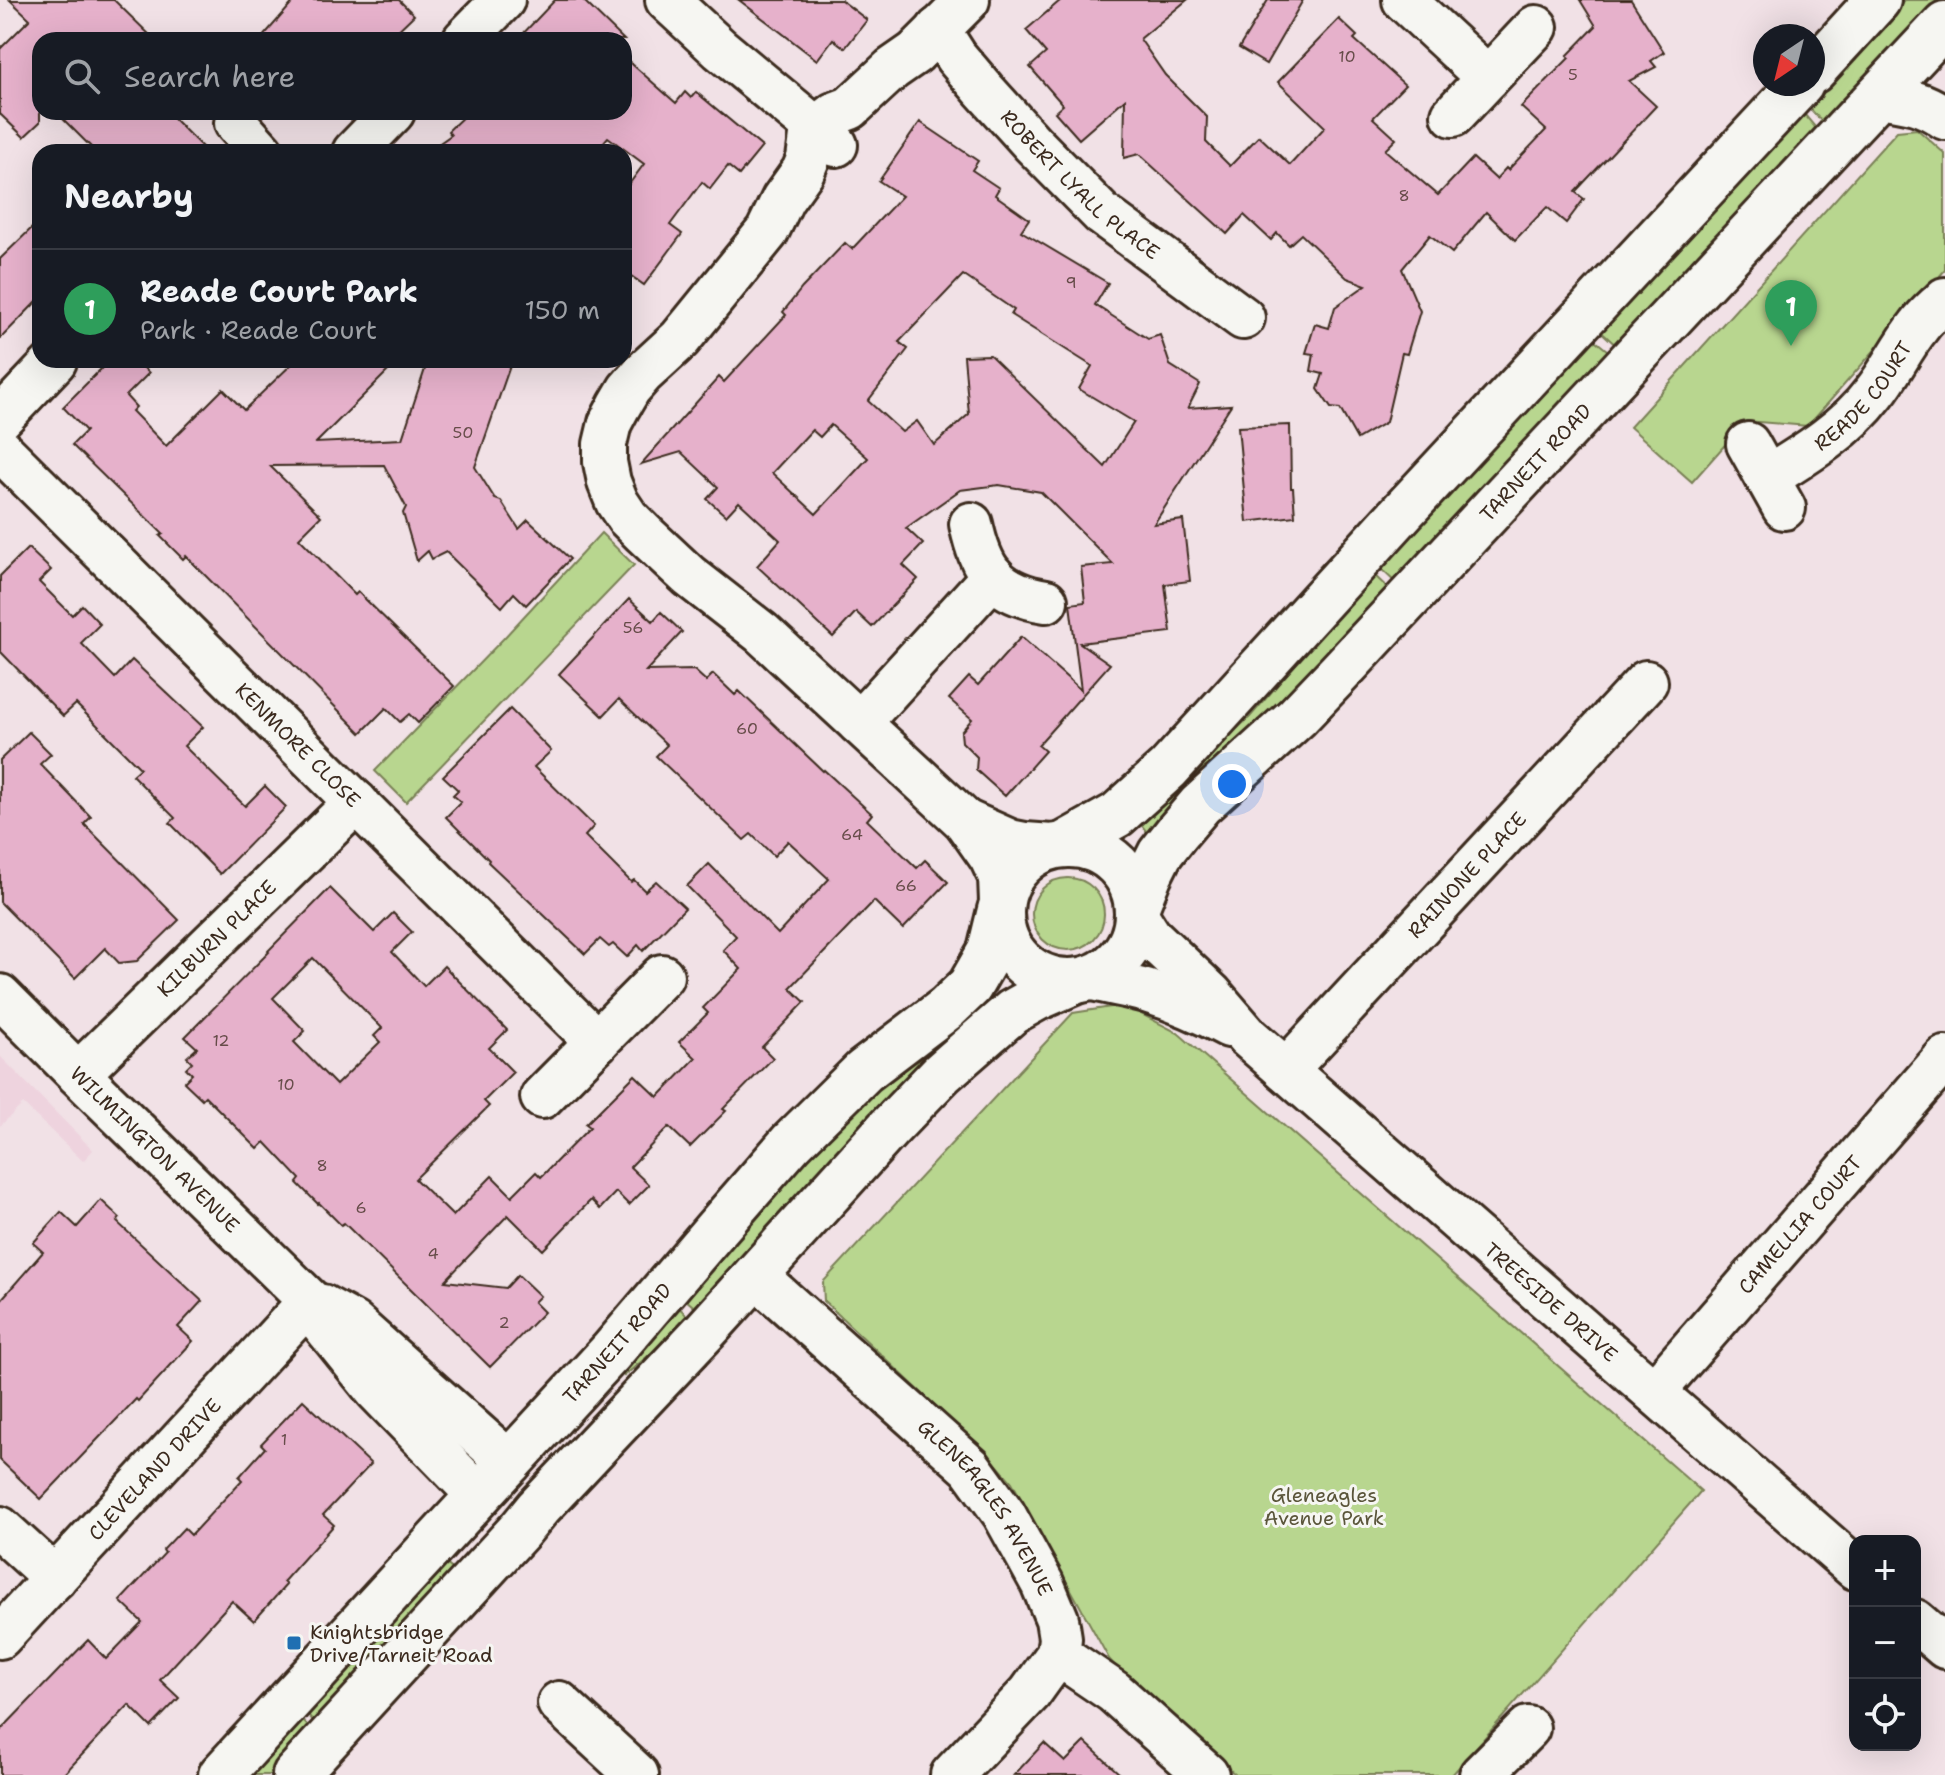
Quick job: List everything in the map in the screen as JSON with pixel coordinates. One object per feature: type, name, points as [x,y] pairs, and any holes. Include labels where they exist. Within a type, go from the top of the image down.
[{"type":"main road","points":[[1825,58],[1878,0]]},
{"type":"main road","name":"TARNEIT ROAD","points":[[1138,912],[1149,876],[1160,854],[1200,805],[1297,717],[1339,673],[1945,24]]},
{"type":"main road","points":[[1083,980],[1053,979],[1032,970],[1014,954],[1004,933],[1001,906],[1007,883],[1018,866],[1034,854],[1117,815],[1168,769],[1790,96]]},
{"type":"main road","points":[[221,1775],[479,1496],[495,1498],[518,1494],[556,1463],[619,1403],[677,1361],[942,1073],[1012,1012],[1037,998],[1108,970],[1123,955],[1133,938],[1138,912],[1132,886],[1121,868],[1105,854],[1086,846],[1058,845]]},
{"type":"main road","name":"TARNEIT ROAD","points":[[295,1775],[362,1701],[518,1494],[611,1352],[716,1229],[791,1143],[864,1071],[947,1008],[970,986],[990,951],[1001,906]]},
{"type":"main road","points":[[333,1775],[362,1701]]},
{"type":"street","points":[[472,32],[503,0]]},
{"type":"street","points":[[667,0],[720,49],[826,136],[846,135],[865,121],[927,41],[968,0]]},
{"type":"street","points":[[1404,0],[1488,78]]},
{"type":"street","points":[[1453,115],[1536,27]]},
{"type":"street","name":"ROBERT LYALL PLACE","points":[[927,41],[956,57],[1032,143],[1102,214],[1243,318]]},
{"type":"street","points":[[1877,96],[1915,101],[1945,118]]},
{"type":"street","points":[[362,144],[385,120]]},
{"type":"street","points":[[826,136],[829,162],[808,193],[796,208],[767,232],[680,339],[663,376],[636,411],[623,449],[625,467],[631,486],[653,519],[707,570],[762,633],[965,821],[991,858],[1000,877],[1001,906]]},
{"type":"street","name":"READE COURT","points":[[1767,477],[1807,454],[1862,408],[1918,326],[1945,299]]},
{"type":"street","points":[[0,419],[48,368]]},
{"type":"street","name":"KENMORE CLOSE","points":[[0,449],[597,1042]]},
{"type":"street","points":[[971,524],[982,562],[993,576],[1007,589],[1023,597],[1046,601]]},
{"type":"street","points":[[859,723],[993,576]]},
{"type":"street","name":"RAINONE PLACE","points":[[1286,1070],[1646,682]]},
{"type":"street","name":"KILBURN PLACE","points":[[78,1074],[356,802]]},
{"type":"street","points":[[965,821],[1010,841],[1058,845]]},
{"type":"street","name":"TREESIDE DRIVE","points":[[1138,912],[1150,936],[1211,994],[1248,1037],[1849,1563]]},
{"type":"street","points":[[542,1097],[662,976]]},
{"type":"street","name":"TREESIDE DRIVE","points":[[1083,980],[1142,990],[1167,998],[1210,1016],[1248,1037]]},
{"type":"street","name":"WILMINGTON AVENUE","points":[[0,996],[310,1301],[322,1323],[387,1376],[518,1494]]},
{"type":"street","name":"CAMELLIA COURT","points":[[1654,1392],[1945,1058]]},
{"type":"street","name":"GLENEAGLES AVENUE","points":[[755,1275],[970,1467],[1004,1514],[1042,1583],[1057,1619],[1060,1638],[1058,1654]]},
{"type":"street","name":"CLEVELAND DRIVE","points":[[0,1637],[310,1301]]},
{"type":"street","name":"WILMINGTON AVENUE","points":[[387,1376],[479,1496]]},
{"type":"street","points":[[0,1528],[55,1578]]},
{"type":"street","points":[[1921,1626],[1945,1647]]},
{"type":"street","points":[[952,1775],[1030,1693],[1058,1654],[1114,1692],[1207,1775]]},
{"type":"street","points":[[559,1703],[637,1775]]},
{"type":"street","points":[[1481,1775],[1535,1723]]},
{"type":"shaded area","points":[[0,1056],[93,1150],[83,1161],[23,1104],[0,1126]]},
{"type":"green space","points":[[1904,0],[1944,0],[1827,124],[1806,104],[1814,96],[1825,96],[1825,84]]},
{"type":"green space","points":[[1799,112],[1820,133],[1619,348],[1598,329]]},
{"type":"green space","points":[[1917,129],[1945,154],[1945,270],[1808,426],[1746,421],[1692,482],[1630,427],[1897,131]]},
{"type":"green space","points":[[1591,337],[1613,355],[1398,585],[1379,567]]},
{"type":"green space","points":[[601,533],[634,565],[406,802],[375,771]]},
{"type":"green space","points":[[1373,574],[1392,592],[1151,837],[1139,822],[1196,776],[1223,741],[1250,717]]},
{"type":"green space","points":[[1075,878],[1094,888],[1102,900],[1102,928],[1094,940],[1082,948],[1061,950],[1042,940],[1034,928],[1032,907],[1042,888],[1054,880]]},
{"type":"green space","name":"Gleneagles Avenue Park","points":[[1124,1005],[1178,1033],[1701,1491],[1452,1775],[1236,1775],[1135,1688],[1109,1659],[1012,1482],[990,1457],[824,1301],[823,1282],[1073,1013]]},
{"type":"green space","points":[[935,1040],[941,1051],[699,1311],[679,1294],[859,1099]]},
{"type":"green space","points":[[673,1301],[691,1320],[624,1376],[615,1366]]},
{"type":"green space","points":[[444,1562],[462,1577],[314,1722],[306,1712]]},
{"type":"green space","points":[[300,1718],[318,1736],[283,1775],[247,1775]]},
{"type":"building","points":[[10,0],[114,0],[147,32],[32,32],[32,120],[40,122],[24,137],[0,114],[0,49],[30,19]]},
{"type":"building","points":[[295,0],[399,0],[414,15],[396,32],[267,32]]},
{"type":"building","points":[[555,0],[583,0],[616,32],[525,32]]},
{"type":"building","points":[[739,0],[841,0],[867,20],[845,48],[833,39],[817,60]]},
{"type":"building","points":[[1061,0],[1187,0],[1140,39],[1165,75],[1207,117],[1206,142],[1230,166],[1259,136],[1290,165],[1325,127],[1278,82],[1339,19],[1357,36],[1354,39],[1405,85],[1373,118],[1396,139],[1385,150],[1438,195],[1473,158],[1496,179],[1546,130],[1521,107],[1596,26],[1580,0],[1631,0],[1664,52],[1651,61],[1656,67],[1629,81],[1656,106],[1575,192],[1584,199],[1566,223],[1547,207],[1515,240],[1486,212],[1452,253],[1430,235],[1402,269],[1420,311],[1407,354],[1402,353],[1386,422],[1357,439],[1340,409],[1331,408],[1318,389],[1323,374],[1311,371],[1314,354],[1306,353],[1315,324],[1329,328],[1335,307],[1366,285],[1347,278],[1301,234],[1289,245],[1277,233],[1271,240],[1244,215],[1227,234],[1139,154],[1124,158],[1125,99],[1079,139],[1055,112],[1063,105],[1030,67],[1046,53],[1026,30]]},
{"type":"building","points":[[1268,0],[1303,0],[1266,64],[1239,48]]},
{"type":"building","points":[[632,64],[676,103],[685,92],[691,98],[696,92],[762,147],[739,175],[728,166],[710,189],[702,182],[670,225],[682,234],[644,285],[632,277],[632,180],[644,164],[632,155],[632,144],[617,144],[608,137],[602,144],[438,144],[451,135],[448,131],[460,120],[632,120]]},
{"type":"building","points":[[64,120],[175,120],[199,144],[88,144]]},
{"type":"building","points":[[920,122],[978,161],[972,170],[999,188],[995,195],[1029,219],[1021,231],[1108,283],[1095,305],[1148,339],[1160,335],[1170,365],[1200,384],[1188,408],[1231,405],[1154,524],[1183,520],[1190,581],[1165,584],[1171,632],[1080,643],[1110,664],[1038,745],[1045,751],[1005,796],[976,770],[977,757],[962,742],[961,732],[972,719],[949,699],[969,677],[978,685],[1021,637],[1081,690],[1070,604],[1085,602],[1081,567],[1113,564],[1041,492],[999,485],[960,490],[906,528],[923,544],[903,565],[918,579],[872,627],[856,612],[833,637],[757,566],[780,540],[739,502],[726,516],[707,499],[718,487],[681,452],[641,464],[719,377],[724,382],[786,315],[783,312],[802,288],[845,243],[852,249],[902,196],[879,181]],"holes":[[[963,275],[1014,310],[1011,315],[1092,366],[1079,389],[1134,422],[1105,467],[990,355],[964,356],[969,414],[934,445],[917,421],[902,432],[868,401],[908,349],[899,342]],[[831,425],[868,458],[816,514],[772,473],[812,430],[820,437]]]},
{"type":"building","points":[[32,228],[32,306],[0,339],[0,259]]},
{"type":"building","points":[[102,368],[144,368],[149,373],[126,396],[136,407],[132,411],[166,446],[223,389],[244,410],[288,368],[391,368],[316,443],[402,439],[425,368],[509,368],[475,467],[519,529],[528,520],[570,559],[526,605],[514,593],[502,607],[446,552],[432,559],[428,551],[417,561],[403,513],[406,507],[384,465],[270,466],[321,516],[299,538],[355,595],[358,592],[454,686],[418,723],[409,714],[400,722],[386,708],[361,733],[72,445],[86,431],[63,407]]},
{"type":"building","points":[[1290,425],[1291,488],[1295,516],[1247,522],[1238,427]]},
{"type":"building","points":[[28,548],[51,570],[39,582],[72,615],[82,605],[100,624],[81,643],[115,678],[132,660],[203,727],[184,746],[245,806],[265,786],[286,807],[220,874],[170,823],[175,818],[132,775],[140,768],[76,704],[63,716],[0,651],[0,576]]},
{"type":"building","points":[[629,599],[653,621],[661,612],[682,632],[646,671],[694,670],[706,681],[713,674],[735,695],[739,691],[872,814],[867,820],[917,868],[925,860],[948,882],[903,929],[874,901],[790,988],[805,1002],[762,1047],[773,1058],[723,1109],[726,1111],[690,1147],[669,1127],[630,1167],[649,1185],[629,1205],[616,1192],[600,1209],[591,1200],[543,1250],[508,1215],[445,1281],[506,1288],[518,1275],[540,1296],[534,1302],[544,1312],[490,1367],[344,1223],[341,1225],[297,1183],[300,1179],[265,1142],[258,1149],[205,1096],[202,1099],[184,1082],[192,1074],[186,1068],[192,1062],[187,1057],[197,1048],[185,1037],[330,888],[374,932],[393,913],[412,932],[392,952],[424,986],[444,966],[507,1030],[489,1048],[513,1072],[484,1101],[489,1106],[415,1179],[453,1216],[492,1176],[512,1196],[536,1172],[541,1177],[590,1127],[586,1124],[635,1075],[658,1097],[696,1058],[679,1042],[708,1013],[703,1008],[741,969],[723,950],[736,936],[687,886],[709,864],[778,934],[829,879],[788,841],[774,856],[751,834],[744,840],[656,756],[667,745],[619,699],[603,716],[559,674]],"holes":[[[313,958],[382,1028],[374,1036],[380,1042],[336,1085],[294,1042],[305,1031],[273,998]]]},
{"type":"building","points":[[510,709],[551,751],[534,767],[594,826],[585,836],[631,882],[634,880],[645,891],[656,881],[685,908],[643,951],[638,945],[627,957],[613,944],[609,947],[600,939],[585,954],[488,862],[446,817],[461,802],[453,795],[458,790],[443,776]]},
{"type":"building","points":[[29,732],[51,754],[40,764],[91,817],[84,824],[179,920],[137,961],[119,963],[105,948],[75,978],[0,902],[0,760]]},
{"type":"building","points":[[101,1200],[120,1218],[117,1222],[202,1301],[178,1327],[193,1341],[41,1499],[0,1460],[0,1301],[43,1252],[33,1243],[61,1212],[77,1227]]},
{"type":"building","points":[[303,1400],[371,1464],[323,1515],[334,1525],[283,1582],[286,1585],[254,1621],[232,1601],[160,1680],[179,1698],[151,1727],[129,1705],[63,1775],[0,1775],[0,1731],[88,1640],[106,1659],[142,1622],[120,1601],[184,1528],[191,1535],[242,1480],[239,1477],[265,1448],[261,1444]]},
{"type":"building","points":[[1085,1742],[1121,1775],[1014,1775],[1044,1743],[1065,1762]]},
{"type":"place","name":"Reade Court Park","points":[[1791,346]]},
{"type":"place","name":"Knightsbridge Drive/Tarneit Road","points":[[294,1643]]}]
